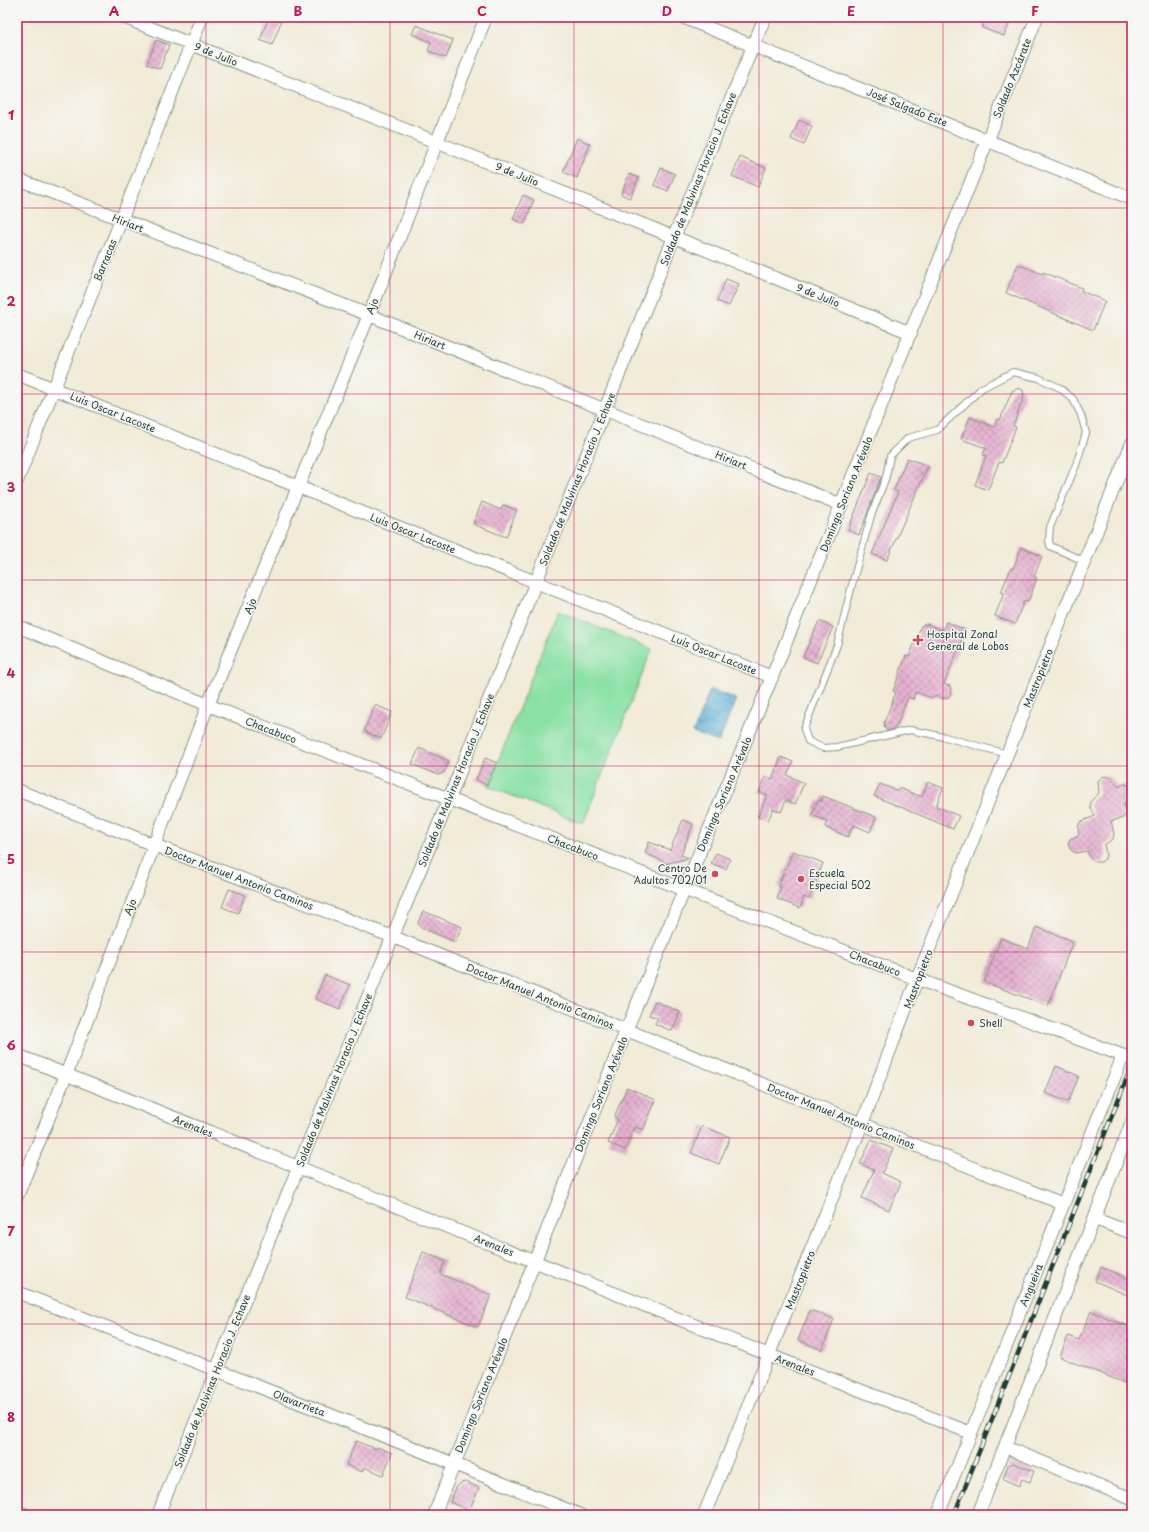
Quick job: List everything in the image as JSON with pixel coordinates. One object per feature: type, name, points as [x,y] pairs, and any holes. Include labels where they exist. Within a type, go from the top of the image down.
[{"type":"street","name":"9 de Julio","points":[[123,17],[911,333]]},
{"type":"street","name":"Barracas","points":[[17,481],[202,17]]},
{"type":"street","name":"Ajo","points":[[17,1196],[66,1075],[208,705],[369,315],[486,17]]},
{"type":"street","name":"José Salgado Este","points":[[682,17],[1132,199]]},
{"type":"street","name":"Soldado de Malvinas Horacio J. Echave","points":[[158,1515],[449,799],[604,409],[765,17]]},
{"type":"street","name":"Soldado Azcárate","points":[[987,140],[1037,17]]},
{"type":"street","name":"Domingo Soriano Arévalo","points":[[434,1515],[626,1030],[842,505],[987,140]]},
{"type":"street","name":"Hiriart","points":[[17,179],[369,315],[842,505]]},
{"type":"street","name":"Luis Oscar Lacoste","points":[[17,374],[772,677]]},
{"type":"street","name":"Mastropietro","points":[[704,1515],[770,1355],[862,1124],[917,979],[1132,443]]},
{"type":"street","name":"Chacabuco","points":[[17,626],[208,705],[683,890],[1128,1058]]},
{"type":"street","name":"Doctor Manuel Antonio Caminos","points":[[17,790],[154,845],[393,937],[1063,1204]]},
{"type":"street","name":"Arenales","points":[[17,1055],[298,1168],[971,1434]]},
{"type":"street","name":"Angueira","points":[[938,1515],[1063,1204],[1128,1058]]},
{"type":"street","points":[[978,1515],[1132,1122]]},
{"type":"street","points":[[1095,1219],[1132,1233]]},
{"type":"street","name":"Olavarrieta","points":[[17,1292],[454,1463],[580,1515]]},
{"type":"street","points":[[1005,1447],[1132,1499]]},
{"type":"street","points":[[17,1511],[27,1515]]},
{"type":"lane","points":[[1008,754],[945,737],[910,730],[823,748],[808,741],[804,729],[836,645],[871,516],[886,477],[890,456],[908,438],[937,430],[982,388],[1013,372],[1040,378],[1060,388],[1073,399],[1082,414],[1086,433],[1076,465],[1050,527],[1049,540],[1050,546],[1084,561]]},
{"type":"green space","points":[[558,611],[652,649],[583,824],[488,786]]},
{"type":"water","points":[[710,689],[736,699],[719,742],[693,733]]},
{"type":"building","points":[[269,17],[281,22],[272,45],[260,40]]},
{"type":"building","points":[[986,17],[1009,24],[1004,36],[982,28]]},
{"type":"building","points":[[416,25],[453,40],[446,58],[428,51],[431,42],[412,34]]},
{"type":"building","points":[[156,40],[169,45],[160,69],[147,64]]},
{"type":"building","points":[[799,120],[812,126],[804,145],[791,139]]},
{"type":"building","points":[[577,138],[590,144],[577,178],[563,172]]},
{"type":"building","points":[[740,157],[766,168],[758,187],[732,176]]},
{"type":"building","points":[[661,168],[675,174],[668,191],[654,185]]},
{"type":"building","points":[[629,174],[639,178],[630,198],[621,194]]},
{"type":"building","points":[[523,195],[534,200],[524,224],[513,219]]},
{"type":"building","points":[[1018,264],[1042,274],[1043,272],[1082,288],[1081,291],[1105,301],[1093,330],[1006,293]]},
{"type":"building","points":[[726,279],[739,284],[729,306],[717,301]]},
{"type":"building","points":[[1018,388],[1023,390],[1024,397],[1013,426],[1016,427],[1002,463],[999,462],[988,490],[975,485],[986,456],[983,455],[986,448],[961,439],[970,417],[994,427],[997,419],[1000,420],[1012,391]]},
{"type":"building","points":[[907,458],[928,466],[887,560],[872,554],[898,492],[894,490]]},
{"type":"building","points":[[871,473],[881,477],[859,535],[848,530]]},
{"type":"building","points":[[482,502],[501,510],[503,505],[517,510],[506,537],[473,524]]},
{"type":"building","points":[[1021,547],[1042,556],[1034,577],[1037,578],[1028,602],[1024,601],[1015,624],[995,616],[1004,593],[1001,592],[1011,568],[1013,569]]},
{"type":"building","points":[[819,621],[833,627],[817,663],[803,657]]},
{"type":"building","points":[[946,622],[966,630],[944,684],[950,686],[951,693],[949,697],[944,699],[936,696],[932,698],[915,692],[913,699],[908,697],[896,727],[888,731],[885,729],[884,723],[896,692],[893,691],[906,656],[909,657],[921,626],[926,624],[943,630]]},
{"type":"building","points":[[375,705],[392,712],[381,739],[364,731]]},
{"type":"building","points":[[419,748],[449,761],[444,773],[438,775],[412,764]]},
{"type":"building","points":[[781,757],[793,762],[787,775],[804,783],[795,804],[786,800],[781,812],[773,809],[768,821],[758,817],[767,795],[759,792],[766,776],[772,779]]},
{"type":"building","points":[[485,758],[497,763],[487,785],[476,780]]},
{"type":"building","points":[[1107,776],[1112,779],[1118,787],[1124,784],[1132,786],[1132,799],[1124,803],[1126,814],[1123,818],[1111,821],[1114,834],[1113,839],[1104,845],[1106,853],[1105,859],[1101,862],[1095,862],[1091,859],[1087,851],[1075,853],[1070,849],[1068,844],[1070,839],[1079,835],[1078,827],[1080,822],[1095,816],[1090,807],[1091,801],[1099,793],[1098,781],[1102,777]]},
{"type":"building","points":[[928,782],[943,788],[936,806],[959,816],[953,829],[874,796],[880,784],[898,791],[899,788],[922,797]]},
{"type":"building","points":[[823,796],[876,817],[870,832],[854,825],[848,837],[825,827],[827,821],[812,815],[818,800],[821,802]]},
{"type":"building","points":[[683,820],[693,824],[681,855],[689,858],[665,864],[665,862],[645,853],[649,842],[670,850]]},
{"type":"building","points":[[793,851],[823,863],[809,899],[804,897],[800,908],[777,899],[781,887],[778,886]]},
{"type":"building","points":[[716,853],[730,859],[726,869],[711,863]]},
{"type":"building","points":[[229,889],[245,895],[238,913],[222,907]]},
{"type":"building","points":[[423,911],[462,927],[455,942],[420,927],[418,923]]},
{"type":"building","points":[[1036,927],[1073,941],[1048,1006],[984,982],[1001,938],[1028,949]]},
{"type":"building","points":[[325,975],[350,985],[340,1009],[315,999]]},
{"type":"building","points":[[655,1001],[680,1012],[672,1031],[655,1024],[658,1018],[649,1015]]},
{"type":"building","points":[[1056,1066],[1079,1076],[1068,1102],[1045,1093]]},
{"type":"building","points":[[627,1087],[656,1100],[643,1130],[635,1127],[625,1150],[608,1143],[618,1119],[614,1117]]},
{"type":"building","points":[[702,1126],[730,1137],[719,1164],[691,1153]]},
{"type":"building","points":[[871,1140],[893,1149],[882,1173],[901,1182],[889,1210],[862,1198],[874,1170],[860,1164]]},
{"type":"building","points":[[423,1252],[445,1261],[440,1274],[491,1295],[478,1327],[405,1297]]},
{"type":"building","points":[[1101,1267],[1132,1280],[1127,1295],[1095,1281]]},
{"type":"building","points":[[810,1310],[834,1319],[822,1350],[798,1340]]},
{"type":"building","points":[[1091,1311],[1132,1328],[1132,1343],[1126,1359],[1132,1362],[1132,1386],[1060,1357],[1068,1336],[1079,1340]]},
{"type":"building","points":[[356,1441],[376,1449],[377,1447],[392,1453],[383,1475],[364,1467],[362,1472],[346,1465]]},
{"type":"building","points":[[1013,1463],[1034,1471],[1030,1482],[1022,1479],[1019,1486],[1003,1479],[1008,1465]]},
{"type":"building","points":[[466,1482],[479,1488],[469,1511],[450,1502],[457,1486]]},
{"type":"railway","points":[[954,1515],[1132,1065]]},
{"type":"place","name":"Hospital Zonal General de Lobos","points":[[918,640]]},
{"type":"place","name":"Centro De Adultos 702/01","points":[[715,874]]},
{"type":"place","name":"Escuela Especial 502","points":[[801,879]]},
{"type":"place","name":"Shell","points":[[971,1023]]}]
